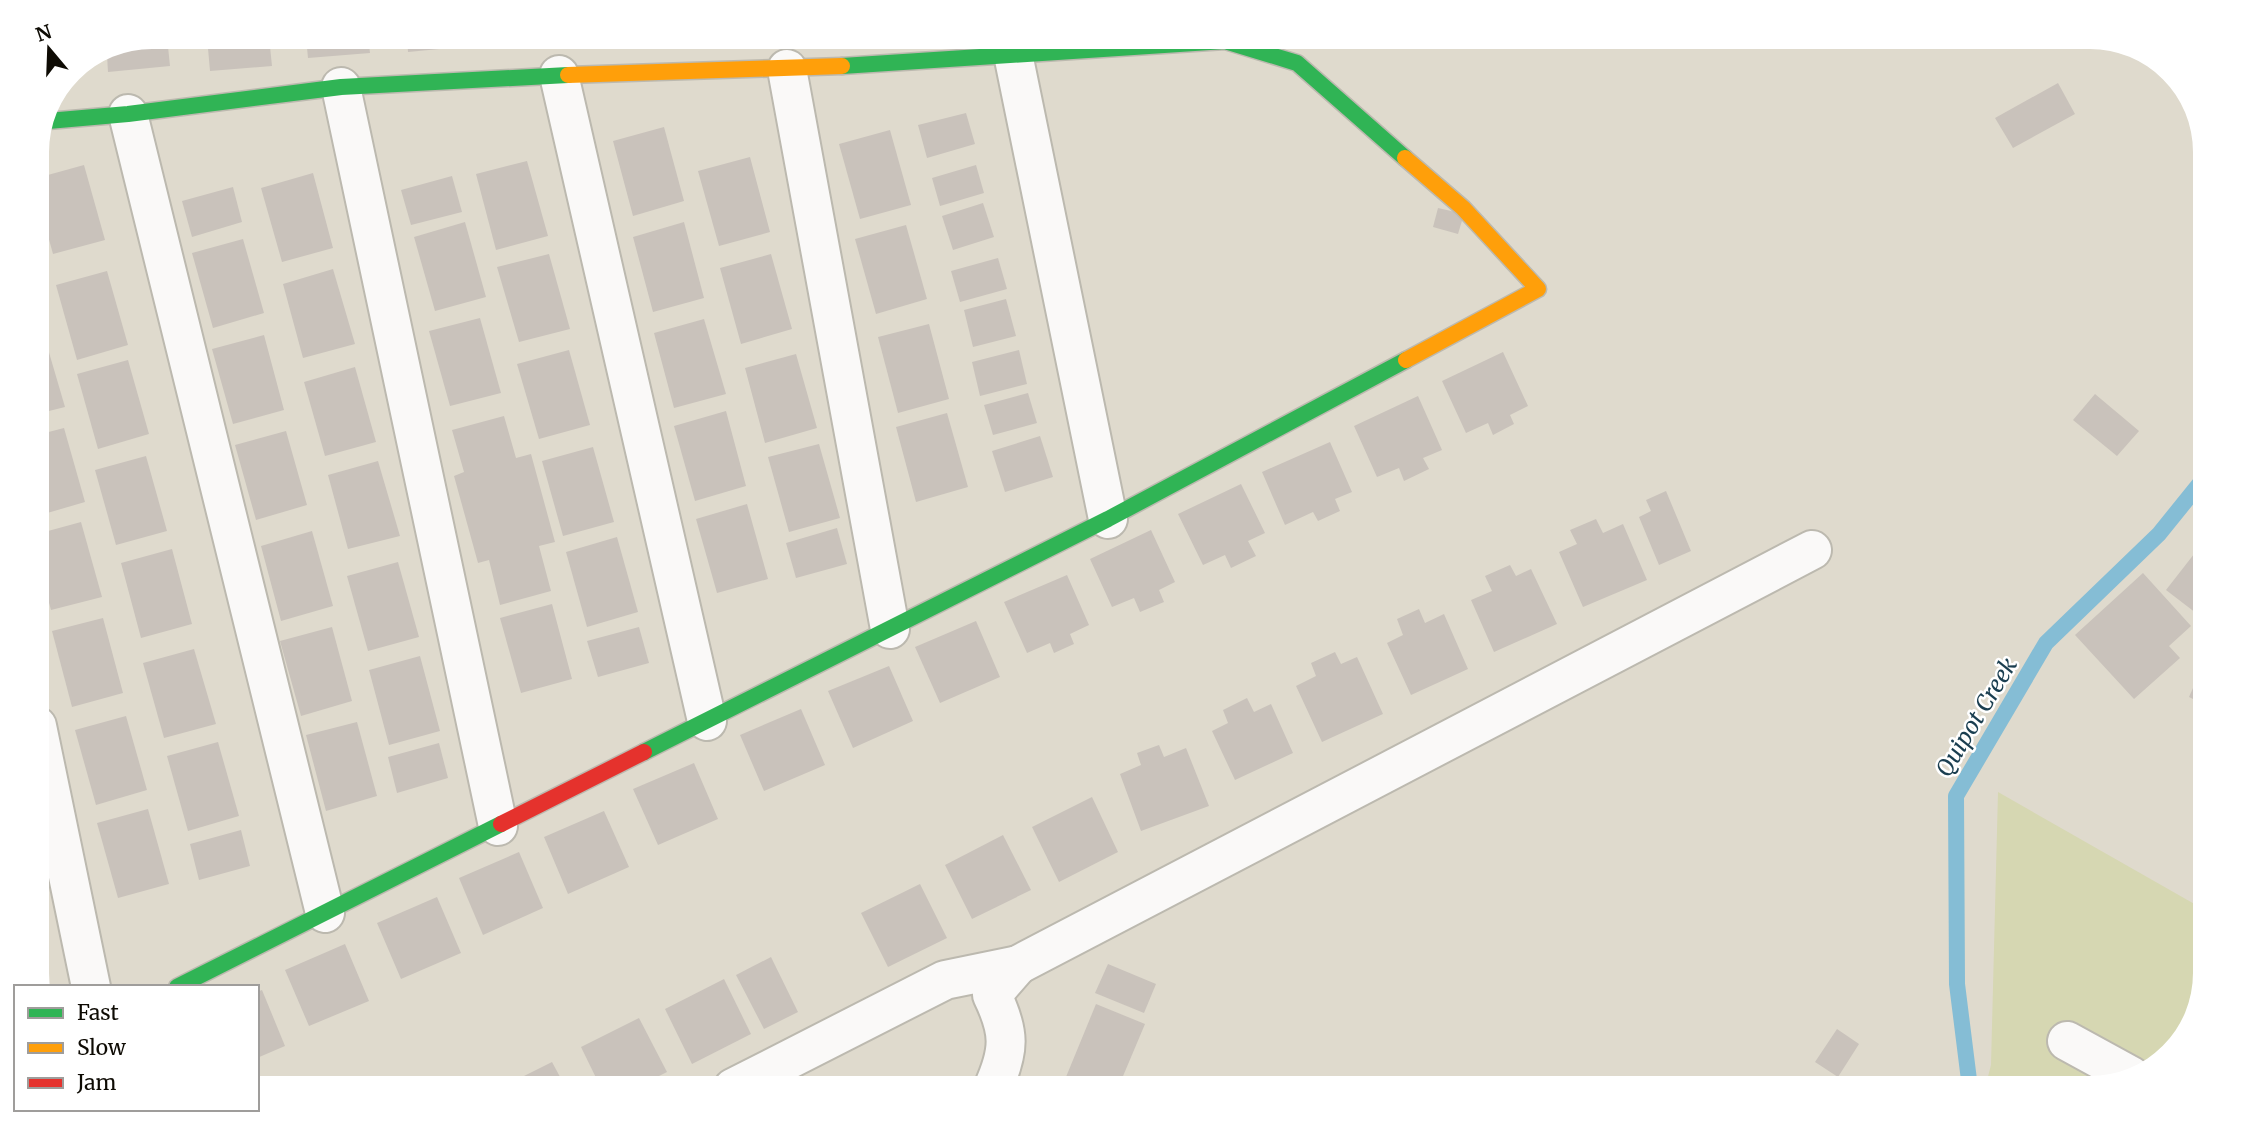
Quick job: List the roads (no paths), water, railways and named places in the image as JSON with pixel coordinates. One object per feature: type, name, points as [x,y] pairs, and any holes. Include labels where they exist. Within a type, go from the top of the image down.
[{"type":"street","points":[[54,120],[128,114],[341,87],[559,75],[787,69],[1095,49]]},
{"type":"street","points":[[181,985],[1108,519],[1538,289],[1463,208],[1297,63],[1251,49]]},
{"type":"street","points":[[1013,54],[1108,519]]},
{"type":"street","points":[[787,69],[890,629]]},
{"type":"street","points":[[559,75],[707,721]]},
{"type":"street","points":[[341,87],[498,826]]},
{"type":"street","points":[[128,114],[325,912]]},
{"type":"street","points":[[757,1076],[945,980],[1018,965],[1812,550]]},
{"type":"street","points":[[49,783],[92,985]]},
{"type":"street","points":[[998,1076],[1007,1042],[1004,1020],[992,995],[1018,965]]},
{"type":"street","points":[[2067,1041],[2122,1071]]},
{"type":"waterway","name":"Quipot Creek","points":[[1968,1076],[1957,984],[1956,796],[2046,643],[2159,534],[2193,492]]}]
